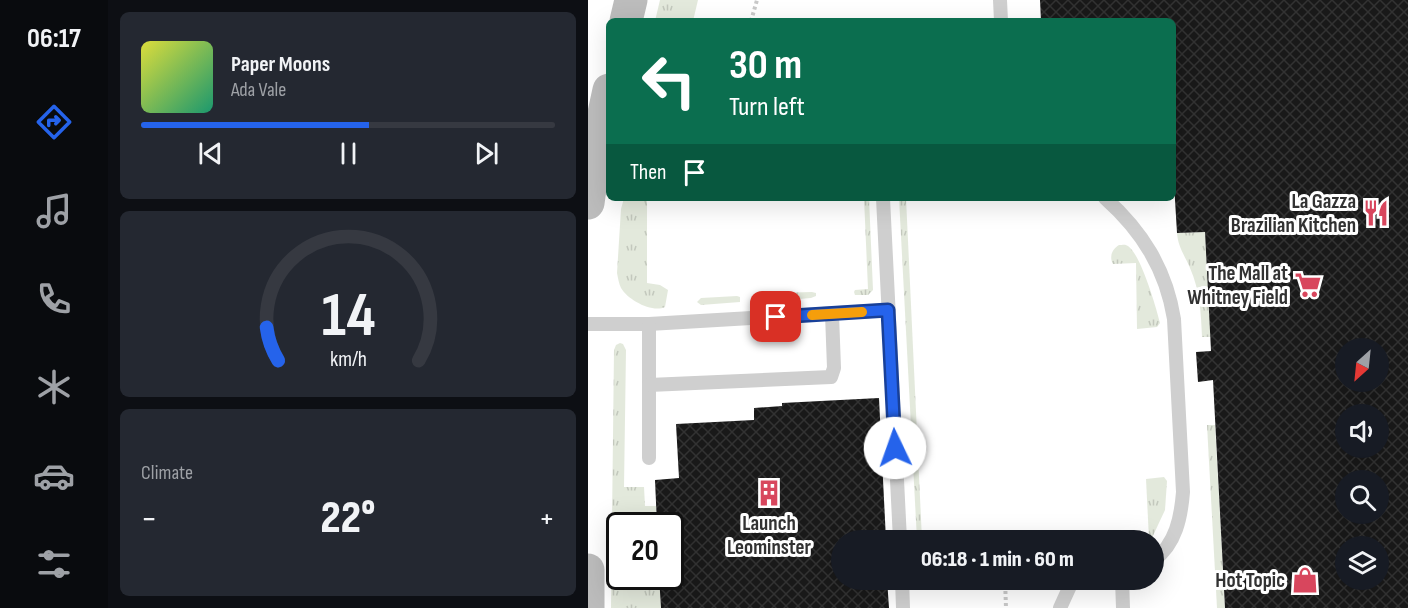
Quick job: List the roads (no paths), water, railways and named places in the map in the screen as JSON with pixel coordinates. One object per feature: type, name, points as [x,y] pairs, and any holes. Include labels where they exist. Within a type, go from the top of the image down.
[{"type":"street","points":[[627,18],[631,0]]},
{"type":"street","points":[[588,203],[602,154],[606,117]]},
{"type":"street","points":[[588,570],[588,608]]},
{"type":"lane","points":[[1000,0],[1001,18]]},
{"type":"lane","points":[[883,201],[899,530]]},
{"type":"lane","points":[[1108,201],[1138,231],[1151,250],[1171,297],[1183,492],[1182,512],[1173,537],[1164,549]]},
{"type":"lane","points":[[588,324],[649,324],[888,310]]},
{"type":"lane","points":[[649,385],[831,377],[834,368],[832,314]]},
{"type":"lane","points":[[649,324],[649,458]]},
{"type":"lane","points":[[902,590],[903,608]]},
{"type":"lane","points":[[1060,608],[1068,590]]},
{"type":"lane","points":[[1122,590],[1123,608]]},
{"type":"place","name":"La Gazza Brazilian Kitchen","points":[[1376,213]]},
{"type":"place","name":"The Mall at Whitney Field","points":[[1308,285]]},
{"type":"place","name":"Launch Leominster","points":[[769,493]]},
{"type":"place","name":"Hot Topic","points":[[1305,580]]}]
